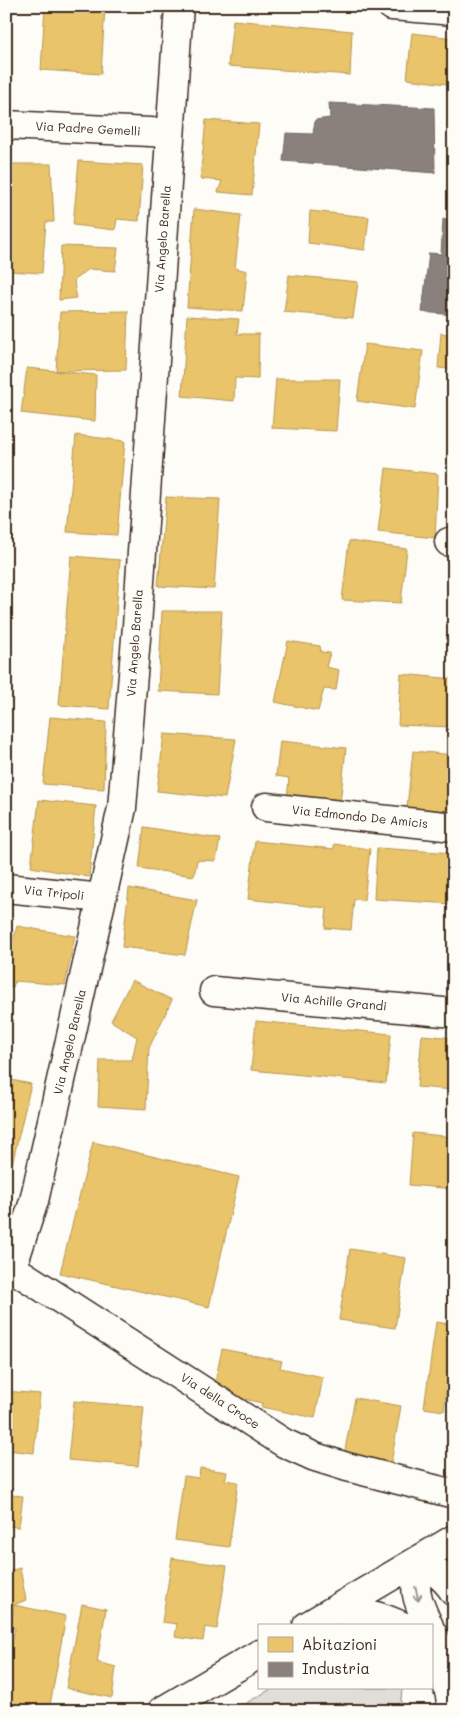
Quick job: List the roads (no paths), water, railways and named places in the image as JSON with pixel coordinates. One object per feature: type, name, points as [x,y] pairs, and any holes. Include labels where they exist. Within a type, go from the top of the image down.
[{"type":"street","name":"Via Angelo Barella","points":[[9,1266],[34,1201],[122,808],[137,626],[179,6]]},
{"type":"street","points":[[392,6],[454,11]]},
{"type":"street","name":"Via Padre Gemelli","points":[[6,126],[170,133]]},
{"type":"street","name":"Via Edmondo De Amicis","points":[[266,807],[454,827]]},
{"type":"street","name":"Via Tripoli","points":[[6,888],[102,898]]},
{"type":"street","name":"Via Achille Grandi","points":[[214,991],[454,1013]]},
{"type":"street","name":"Via della Croce","points":[[9,1266],[284,1443],[315,1457],[347,1467],[454,1494]]},
{"type":"street","points":[[310,1624],[454,1540]]},
{"type":"street","points":[[421,1559],[454,1592]]},
{"type":"street","points":[[421,1559],[416,1575],[415,1587],[428,1624]]},
{"type":"street","points":[[331,1612],[348,1610],[363,1612],[396,1624]]},
{"type":"street","points":[[432,1633],[436,1640],[436,1657],[450,1696],[452,1711]]},
{"type":"street","points":[[162,1711],[258,1655]]}]
